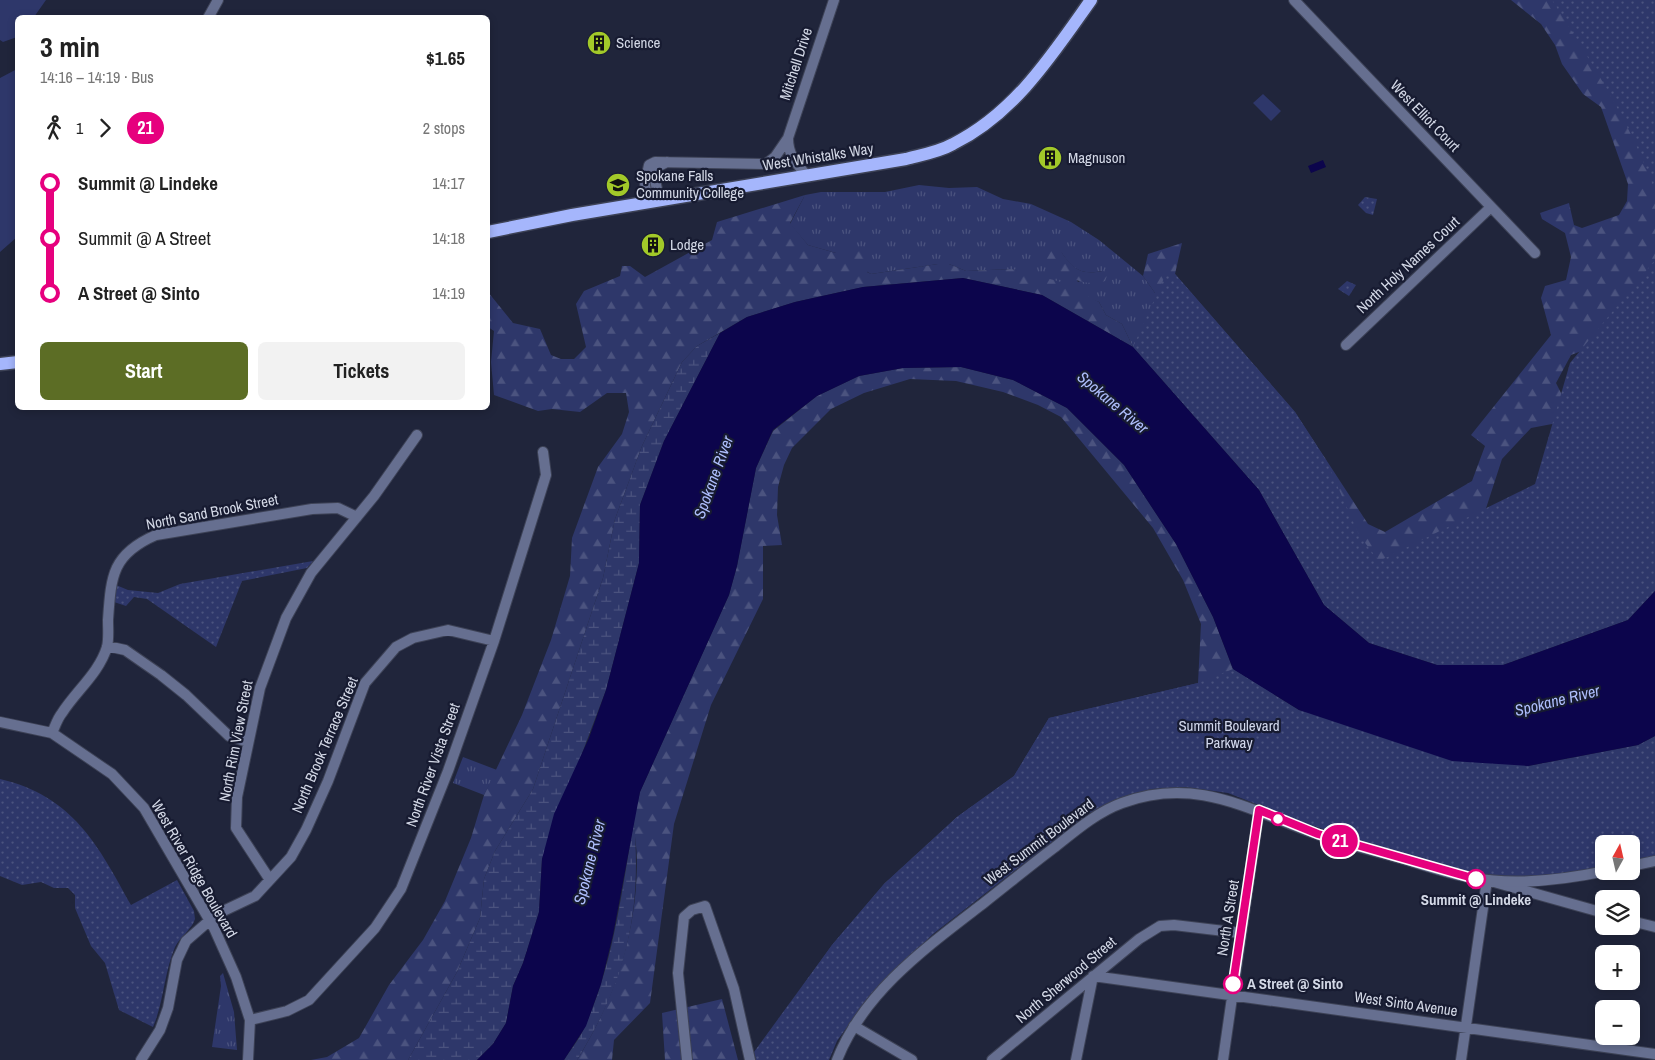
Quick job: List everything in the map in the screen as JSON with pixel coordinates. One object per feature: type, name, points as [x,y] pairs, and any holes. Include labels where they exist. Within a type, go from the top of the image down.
[{"type":"main road","name":"West Whistalks Way","points":[[490,232],[653,201],[906,159],[951,146],[980,129],[1004,111],[1043,67],[1091,0]]},
{"type":"main road","points":[[0,364],[15,362]]},
{"type":"street","points":[[210,15],[218,0]]},
{"type":"street","name":"Mitchell Drive","points":[[653,201],[645,183],[649,165],[655,162],[766,164],[775,157],[788,138],[834,0]]},
{"type":"street","name":"West Elliot Court","points":[[1294,0],[1535,253]]},
{"type":"street","points":[[788,138],[788,149],[792,159],[807,176]]},
{"type":"street","name":"North Holy Names Court","points":[[1346,344],[1491,207]]},
{"type":"street","name":"North Rim View Street","points":[[270,880],[236,828],[237,797],[260,688],[286,618],[312,573],[357,517],[417,436]]},
{"type":"street","name":"North River Vista Street","points":[[250,1020],[287,1011],[309,1000],[375,928],[401,890],[448,771],[494,641],[546,475],[543,452]]},
{"type":"street","name":"North Sand Brook Street","points":[[52,734],[61,714],[97,668],[107,646],[110,596],[114,574],[124,555],[136,544],[156,535],[312,509],[338,508],[357,517]]},
{"type":"street","name":"North Brook Terrace Street","points":[[141,1060],[163,1022],[180,951],[194,933],[209,920],[255,896],[291,857],[306,830],[328,781],[365,683],[396,647],[413,638],[448,630],[494,641]]},
{"type":"street","points":[[107,646],[125,650],[150,667],[176,686],[229,736],[248,742]]},
{"type":"street","name":"West River Ridge Boulevard","points":[[0,722],[52,734],[112,774],[144,808],[209,920],[236,977],[250,1020]]},
{"type":"street","name":"West Summit Boulevard","points":[[837,1060],[854,1026],[880,992],[933,942],[1082,826],[1121,803],[1164,793],[1185,792],[1212,795],[1259,810],[1318,834],[1464,876],[1487,880]]},
{"type":"street","name":"North A Street","points":[[1222,1060],[1259,810]]},
{"type":"street","points":[[1640,864],[1655,861]]},
{"type":"street","points":[[1487,880],[1555,880],[1595,873]]},
{"type":"street","points":[[1487,880],[1595,910]]},
{"type":"street","points":[[1461,1060],[1487,880]]},
{"type":"street","points":[[688,1060],[678,973],[684,916],[692,910],[705,906],[734,988],[750,1060]]},
{"type":"street","points":[[1640,923],[1655,927]]},
{"type":"street","name":"North Sherwood Street","points":[[992,1060],[1139,939],[1160,926],[1187,926],[1241,933]]},
{"type":"street","points":[[1076,1060],[1093,976]]},
{"type":"street","name":"West Sinto Avenue","points":[[1093,976],[1655,1054]]},
{"type":"street","points":[[248,1060],[250,1020]]},
{"type":"street","points":[[854,1026],[912,1060]]},
{"type":"green space","points":[[0,0],[46,0],[35,15],[15,15],[15,38],[3,42],[0,40]]},
{"type":"green space","points":[[1511,0],[1583,0],[1655,123],[1655,329],[1610,340],[1571,355],[1556,383],[1567,405],[1566,418],[1552,424],[1531,428],[1502,459],[1478,533],[1655,591],[1437,665],[1155,315],[1155,293],[1143,276],[1148,254],[1182,243],[1175,274],[1295,412],[1368,524],[1385,532],[1472,481],[1485,446],[1471,435],[1551,335],[1541,298],[1545,286],[1566,280],[1571,257],[1565,233],[1542,219],[1540,213],[1569,203],[1574,225],[1582,228],[1619,215],[1627,201],[1628,184],[1601,107],[1583,94],[1562,64],[1555,45],[1541,24]]},
{"type":"green space","points":[[1552,0],[1655,0],[1655,191],[1622,116]]},
{"type":"green space","points":[[15,70],[15,239],[0,252],[0,78]]},
{"type":"green space","points":[[1263,94],[1281,111],[1271,121],[1253,103]]},
{"type":"green space","points":[[919,185],[949,188],[977,187],[1003,199],[1031,204],[1071,222],[1099,240],[1143,276],[1155,293],[1158,375],[1133,347],[1122,324],[1106,315],[1099,302],[1012,269],[966,271],[949,264],[938,264],[871,274],[836,253],[808,245],[790,224],[805,195],[821,192],[885,192]],"holes":[[[1061,252],[1078,270],[1089,272],[1103,271],[1078,282]]]},
{"type":"green space","points":[[805,195],[790,223],[808,245],[836,253],[858,247],[867,254],[870,263],[867,272],[871,274],[949,264],[966,271],[1012,269],[1061,282],[1099,302],[1106,315],[1122,324],[1133,347],[1042,295],[963,278],[863,287],[795,302],[747,317],[697,346],[682,362],[642,446],[615,519],[603,578],[533,789],[495,851],[484,879],[480,918],[457,972],[408,1060],[311,1060],[327,1057],[359,1038],[389,985],[423,940],[445,901],[471,838],[484,795],[522,715],[551,640],[570,576],[572,538],[598,467],[622,434],[629,412],[626,393],[607,393],[580,412],[552,409],[538,411],[494,395],[491,362],[494,331],[490,328],[490,294],[513,323],[540,329],[551,355],[561,359],[574,359],[586,347],[576,304],[584,291],[620,276],[622,266],[630,266],[645,277],[712,240],[717,222]]},
{"type":"green space","points":[[1365,197],[1377,199],[1373,215],[1366,213],[1358,205]]},
{"type":"green space","points":[[1051,250],[1061,252],[1079,270],[1089,272],[1103,271],[1107,276],[1105,281],[1097,283],[1081,282],[1060,272],[1047,264],[1045,256]]},
{"type":"green space","points":[[1655,260],[1655,591],[1628,620],[1503,665],[1437,665],[1369,643],[1324,605],[1259,490],[1133,347],[1165,276],[1175,274],[1295,412],[1327,462],[1359,535],[1379,561],[1535,484],[1570,363]]},
{"type":"green space","points":[[1347,281],[1356,285],[1349,296],[1338,289]]},
{"type":"green space","points":[[720,333],[664,441],[640,505],[639,563],[606,690],[542,859],[539,912],[523,963],[513,986],[506,1023],[493,1044],[477,1060],[408,1060],[457,972],[480,918],[484,879],[495,851],[533,789],[603,578],[615,519],[642,446],[682,362],[697,346]]},
{"type":"green space","points":[[961,367],[1013,380],[1067,408],[1124,465],[1176,544],[1213,617],[1233,669],[1274,694],[1266,714],[1145,770],[809,996],[802,987],[832,945],[884,884],[957,817],[1014,776],[1049,718],[1198,683],[1201,624],[1183,580],[1153,528],[1061,417],[1038,405],[1003,392],[956,381],[910,379],[864,393],[831,409],[792,448],[784,465],[778,487],[777,515],[782,545],[763,546],[763,599],[711,705],[674,824],[650,1003],[614,1040],[612,1060],[577,1060],[613,989],[628,939],[636,887],[637,855],[634,822],[640,792],[729,595],[737,566],[756,468],[773,431],[817,396],[859,376],[903,368]]},
{"type":"green space","points":[[313,561],[307,568],[242,581],[216,647],[147,599],[134,597],[126,606],[114,602],[116,585],[128,590],[158,593],[180,584]]},
{"type":"green space","name":"Summit Boulevard Parkway","points":[[1233,669],[1299,710],[1528,766],[1638,745],[1655,736],[1655,857],[1640,860],[1640,835],[1595,835],[1595,869],[1545,877],[1488,876],[1465,872],[1310,825],[1228,793],[1185,787],[1152,789],[1120,798],[1089,813],[933,934],[867,999],[837,1041],[829,1060],[756,1060],[754,1052],[832,945],[884,884],[957,817],[1014,776],[1049,718],[1198,683]]},
{"type":"green space","points":[[463,757],[497,770],[484,795],[453,783]]},
{"type":"green space","points":[[0,779],[47,797],[65,811],[94,843],[131,905],[177,880],[194,911],[195,919],[175,947],[171,957],[160,1007],[153,1027],[119,1010],[105,963],[91,946],[75,908],[75,895],[68,888],[54,888],[41,882],[22,885],[0,876]]},
{"type":"green space","points":[[634,821],[635,886],[627,945],[619,974],[594,1031],[577,1060],[564,1060],[584,1029],[604,975],[621,899]]},
{"type":"green space","points":[[223,973],[234,1012],[237,1050],[212,1047],[221,986],[220,976]]},
{"type":"green space","points":[[722,999],[738,1060],[665,1060],[662,1013]]},
{"type":"water","points":[[1323,160],[1326,167],[1311,173],[1308,166]]},
{"type":"water","name":"Spokane River","points":[[963,278],[1042,295],[1133,347],[1259,490],[1324,605],[1369,643],[1437,665],[1503,665],[1628,620],[1655,591],[1655,736],[1638,745],[1528,766],[1452,761],[1299,710],[1233,669],[1213,617],[1176,544],[1124,465],[1067,408],[1013,380],[961,367],[903,368],[859,376],[817,396],[773,430],[756,468],[737,566],[729,595],[640,792],[613,935],[601,984],[586,1026],[564,1060],[477,1060],[493,1044],[506,1023],[513,986],[523,963],[539,912],[542,859],[554,814],[589,738],[606,690],[639,563],[640,505],[664,441],[720,333],[747,317],[795,302],[863,287]]},
{"type":"bus line","name":"21","points":[[1233,984],[1259,810],[1318,834],[1476,879]]},
{"type":"place","name":"Science","points":[[599,43]]},
{"type":"place","name":"Magnuson","points":[[1050,158]]},
{"type":"place","name":"Spokane Falls Community College","points":[[618,185]]},
{"type":"place","name":"Lodge","points":[[653,245]]},
{"type":"place","name":"Summit @ Lindeke","points":[[1476,879]]},
{"type":"place","name":"A Street @ Sinto","points":[[1233,984]]}]
